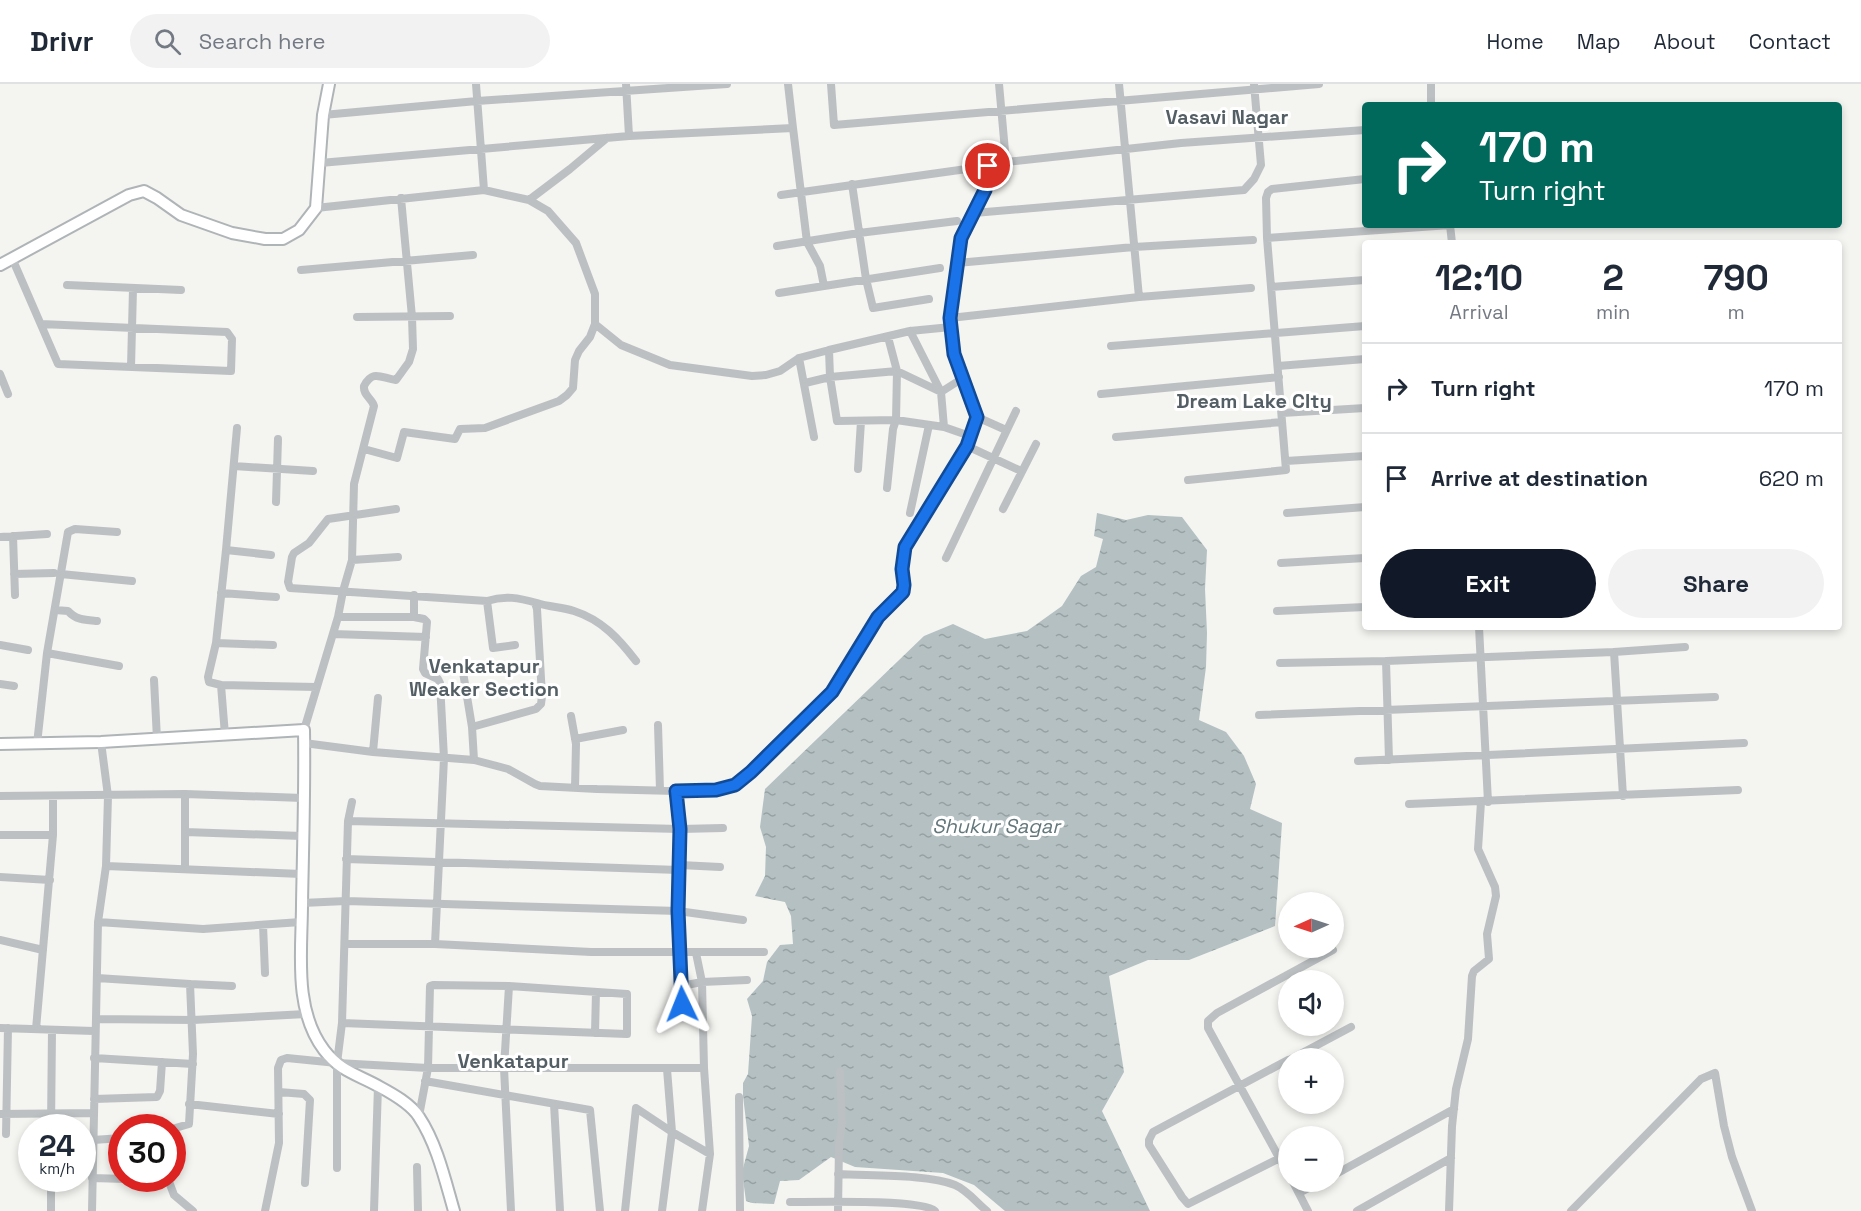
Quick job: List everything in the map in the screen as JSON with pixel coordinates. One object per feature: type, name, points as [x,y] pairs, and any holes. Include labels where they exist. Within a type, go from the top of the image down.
[{"type":"street","points":[[0,265],[129,195],[144,191],[181,215],[232,233],[265,239],[283,239],[299,230],[315,208],[323,115],[329,84]]},
{"type":"street","points":[[476,84],[484,190]]},
{"type":"street","points":[[323,115],[627,87],[727,84]]},
{"type":"street","points":[[788,84],[807,242],[820,266],[824,286]]},
{"type":"street","points":[[831,84],[834,125],[1254,87],[1318,84]]},
{"type":"street","points":[[999,84],[1006,162]]},
{"type":"street","points":[[1119,84],[1139,297]]},
{"type":"street","points":[[1431,84],[1431,102]]},
{"type":"street","points":[[627,87],[629,136]]},
{"type":"street","points":[[974,213],[1244,190],[1254,179],[1261,165],[1254,87]]},
{"type":"street","points":[[320,163],[629,136],[794,128]]},
{"type":"street","points":[[781,195],[1006,162],[1181,143],[1362,130]]},
{"type":"street","points":[[530,200],[607,138]]},
{"type":"street","points":[[304,743],[373,752],[474,760],[508,769],[535,784],[575,788],[716,790],[735,785],[751,772],[832,692],[878,617],[903,592],[902,569],[905,547],[967,446],[977,417],[954,354],[950,318],[961,238],[985,190],[988,166]]},
{"type":"street","points":[[1188,480],[1286,470],[1267,238],[1266,198],[1272,189],[1362,179]]},
{"type":"street","points":[[852,184],[866,279],[873,308],[929,299]]},
{"type":"street","points":[[315,208],[484,190],[530,200],[548,211],[576,243],[595,294],[595,324],[590,337],[575,360],[573,388],[559,401],[485,428],[460,429],[455,439],[452,440],[404,432],[397,458],[364,449]]},
{"type":"street","points":[[400,198],[413,349],[409,362],[399,378],[396,380],[374,375],[364,386],[366,396],[374,406],[354,484],[352,560],[338,617],[304,730],[300,970],[306,1014],[324,1049],[348,1073],[378,1086],[399,1099],[419,1116],[441,1164],[454,1211]]},
{"type":"street","points":[[777,246],[957,221]]},
{"type":"street","points":[[1267,238],[1408,228]]},
{"type":"street","points":[[957,262],[1134,247],[1253,240]]},
{"type":"street","points":[[301,270],[473,255]]},
{"type":"street","points":[[12,258],[58,364],[231,371],[232,339],[227,332],[41,324]]},
{"type":"street","points":[[779,293],[940,268]]},
{"type":"street","points":[[1271,287],[1362,280]]},
{"type":"street","points":[[67,285],[181,290]]},
{"type":"street","points":[[950,318],[1139,297],[1251,288]]},
{"type":"street","points":[[131,367],[133,289]]},
{"type":"street","points":[[357,318],[450,316]]},
{"type":"street","points":[[595,324],[621,345],[670,365],[752,376],[780,371],[799,358],[829,350],[888,336],[951,327]]},
{"type":"street","points":[[1111,346],[1362,326]]},
{"type":"street","points":[[910,332],[941,392],[944,427]]},
{"type":"street","points":[[887,488],[896,420],[897,370],[888,336]]},
{"type":"street","points":[[829,350],[830,377],[837,421],[896,420],[944,427],[970,436]]},
{"type":"street","points":[[799,358],[814,437]]},
{"type":"street","points":[[1278,366],[1362,359]]},
{"type":"street","points":[[805,383],[830,377],[897,370],[941,392]]},
{"type":"street","points":[[0,374],[8,394]]},
{"type":"street","points":[[1101,394],[1279,377]]},
{"type":"street","points":[[941,392],[963,378]]},
{"type":"street","points":[[1282,413],[1362,408]]},
{"type":"street","points":[[946,558],[1016,411]]},
{"type":"street","points":[[977,417],[1006,430]]},
{"type":"street","points":[[858,469],[861,421]]},
{"type":"street","points":[[1116,437],[1282,422]]},
{"type":"street","points":[[910,513],[929,425]]},
{"type":"street","points":[[237,428],[216,642],[209,682],[221,685],[317,687]]},
{"type":"street","points":[[276,502],[278,439]]},
{"type":"street","points":[[1003,508],[1036,444]]},
{"type":"street","points":[[967,446],[1021,471]]},
{"type":"street","points":[[1286,461],[1362,456]]},
{"type":"street","points":[[234,466],[313,471]]},
{"type":"street","points":[[1287,513],[1362,507]]},
{"type":"street","points":[[396,509],[328,519],[312,540],[294,553],[288,582],[290,588],[487,601],[497,597],[508,597],[574,611],[596,620],[618,637],[636,661]]},
{"type":"street","points":[[37,744],[47,654],[55,610],[57,574],[68,532],[75,529],[117,532]]},
{"type":"street","points":[[0,537],[47,534]]},
{"type":"street","points":[[13,536],[15,595]]},
{"type":"street","points":[[226,550],[271,555]]},
{"type":"street","points":[[352,560],[398,557]]},
{"type":"street","points":[[1281,563],[1362,558]]},
{"type":"street","points":[[14,574],[57,574],[132,581]]},
{"type":"street","points":[[221,593],[276,597]]},
{"type":"street","points":[[414,596],[414,617]]},
{"type":"street","points":[[487,601],[493,648],[515,645]]},
{"type":"street","points":[[472,727],[536,709],[541,704],[535,603]]},
{"type":"street","points":[[1277,610],[1362,607]]},
{"type":"street","points":[[55,610],[68,611],[72,617],[78,619],[97,621]]},
{"type":"street","points":[[338,617],[414,617],[426,620],[423,669],[425,673],[438,679],[440,683],[444,758],[439,824],[435,944]]},
{"type":"street","points":[[1449,1211],[1455,1109],[1459,1073],[1468,1039],[1472,976],[1474,971],[1489,958],[1486,934],[1496,896],[1491,877],[1478,849],[1485,802],[1486,756],[1479,630]]},
{"type":"street","points":[[333,634],[426,637]]},
{"type":"street","points":[[216,642],[273,645]]},
{"type":"street","points":[[0,645],[28,650]]},
{"type":"street","points":[[1280,663],[1614,652],[1685,647]]},
{"type":"street","points":[[1614,652],[1623,796]]},
{"type":"street","points":[[47,654],[119,666]]},
{"type":"street","points":[[1386,661],[1389,760]]},
{"type":"street","points":[[462,666],[472,727],[474,760]]},
{"type":"street","points":[[154,680],[157,739]]},
{"type":"street","points":[[0,684],[14,686]]},
{"type":"street","points":[[221,685],[225,735]]},
{"type":"street","points":[[1259,715],[1715,697]]},
{"type":"street","points":[[373,752],[378,698]]},
{"type":"street","points":[[571,716],[575,739],[575,788]]},
{"type":"street","points":[[658,725],[660,789]]},
{"type":"street","points":[[0,744],[101,742],[304,730]]},
{"type":"street","points":[[575,739],[623,730]]},
{"type":"street","points":[[4,1113],[93,1113],[98,922],[106,866],[108,796],[101,742]]},
{"type":"street","points":[[1358,761],[1744,743]]},
{"type":"street","points":[[1409,804],[1738,790]]},
{"type":"street","points":[[676,791],[680,829],[678,911],[682,1004]]},
{"type":"street","points":[[0,796],[185,794],[303,798]]},
{"type":"street","points":[[185,794],[185,869]]},
{"type":"street","points":[[36,1029],[54,835],[52,796]]},
{"type":"street","points":[[337,1168],[337,1063],[342,1023],[348,821],[352,802]]},
{"type":"street","points":[[348,821],[680,829],[723,828]]},
{"type":"street","points":[[185,832],[302,836]]},
{"type":"street","points":[[0,835],[54,835]]},
{"type":"street","points":[[346,859],[680,868],[720,867]]},
{"type":"street","points":[[106,866],[301,874]]},
{"type":"street","points":[[0,877],[50,880]]},
{"type":"street","points":[[302,903],[346,901],[678,911],[743,920]]},
{"type":"street","points":[[98,922],[203,929],[301,922]]},
{"type":"street","points":[[263,925],[265,973]]},
{"type":"street","points":[[0,940],[43,950]]},
{"type":"street","points":[[345,944],[435,944],[591,952],[764,952]]},
{"type":"street","points":[[696,953],[702,982],[704,1068],[710,1154],[702,1211]]},
{"type":"street","points":[[1278,1154],[1208,1028],[1208,1021],[1217,1013],[1318,958]]},
{"type":"street","points":[[97,978],[232,986]]},
{"type":"street","points":[[681,986],[702,982],[747,980]]},
{"type":"street","points":[[186,1125],[189,1124],[193,1064],[190,984]]},
{"type":"street","points":[[342,1023],[430,1026],[507,1028],[627,1034],[627,994],[509,986],[433,985],[429,990],[430,1026],[428,1068],[419,1116]]},
{"type":"street","points":[[509,986],[504,1068],[511,1211]]},
{"type":"street","points":[[595,1033],[596,992]]},
{"type":"street","points":[[96,1019],[193,1020],[306,1014]]},
{"type":"street","points":[[1312,1048],[1351,1027]]},
{"type":"street","points":[[6,1134],[4,1028],[94,1031]]},
{"type":"street","points":[[51,1113],[52,1030]]},
{"type":"street","points":[[94,1058],[193,1064]]},
{"type":"street","points":[[265,1211],[279,1143],[278,1068],[281,1060],[287,1058],[428,1068],[704,1068]]},
{"type":"street","points":[[94,1099],[157,1097],[160,1091],[162,1062]]},
{"type":"street","points":[[1278,1066],[1153,1132],[1149,1140],[1149,1145],[1188,1204],[1278,1159]]},
{"type":"street","points":[[662,1211],[672,1132],[667,1069]]},
{"type":"street","points":[[838,1207],[839,1145],[842,1122],[840,1072]]},
{"type":"street","points":[[1571,1211],[1701,1079],[1715,1073],[1732,1157],[1752,1211]]},
{"type":"street","points":[[425,1081],[587,1109],[592,1113],[600,1211]]},
{"type":"street","points":[[374,1211],[378,1086]]},
{"type":"street","points":[[279,1092],[304,1094],[310,1100],[305,1183]]},
{"type":"street","points":[[739,1097],[740,1211]]},
{"type":"street","points":[[189,1104],[279,1114]]},
{"type":"street","points":[[554,1104],[560,1211]]},
{"type":"street","points":[[625,1211],[636,1108],[710,1154]]},
{"type":"street","points":[[1344,1170],[1455,1109]]},
{"type":"street","points":[[1357,1211],[1451,1158]]},
{"type":"street","points":[[417,1167],[418,1211]]},
{"type":"street","points":[[838,1174],[945,1182],[962,1190],[987,1211]]},
{"type":"street","points":[[51,1192],[51,1211]]},
{"type":"street","points":[[92,1192],[92,1211]]},
{"type":"street","points":[[173,1192],[192,1211]]},
{"type":"street","points":[[1299,1192],[1308,1211]]},
{"type":"street","points":[[790,1202],[838,1207],[927,1206],[935,1211]]},
{"type":"water","name":"Shukur Sagar","points":[[1097,513],[1126,520],[1148,515],[1182,517],[1207,550],[1206,667],[1199,720],[1226,732],[1244,756],[1256,784],[1250,809],[1282,823],[1275,926],[1189,960],[1148,960],[1109,976],[1124,1072],[1102,1111],[1150,1211],[1005,1211],[974,1185],[943,1173],[855,1167],[831,1157],[799,1180],[780,1181],[774,1204],[746,1201],[742,1172],[749,1146],[743,1083],[748,1074],[752,1016],[747,999],[763,981],[767,962],[780,945],[793,944],[791,916],[785,902],[755,896],[765,876],[766,847],[760,827],[765,789],[924,636],[953,624],[985,639],[1027,631],[1062,606],[1081,576],[1096,567],[1103,539],[1094,536]]},
{"type":"district","name":"Vasavi Nagar","points":[[1227,117]]},
{"type":"district","name":"Dream Lake CIty","points":[[1254,401]]},
{"type":"district","name":"Venkatapur Weaker Section","points":[[484,678]]},
{"type":"district","name":"Venkatapur","points":[[513,1061]]},
{"type":"route","points":[[682,1004],[678,911],[680,829],[676,791],[716,790],[735,785],[751,772],[832,692],[878,617],[903,592],[902,559],[905,547],[967,446],[977,417],[954,354],[950,318],[961,238],[985,190],[988,166]]}]
